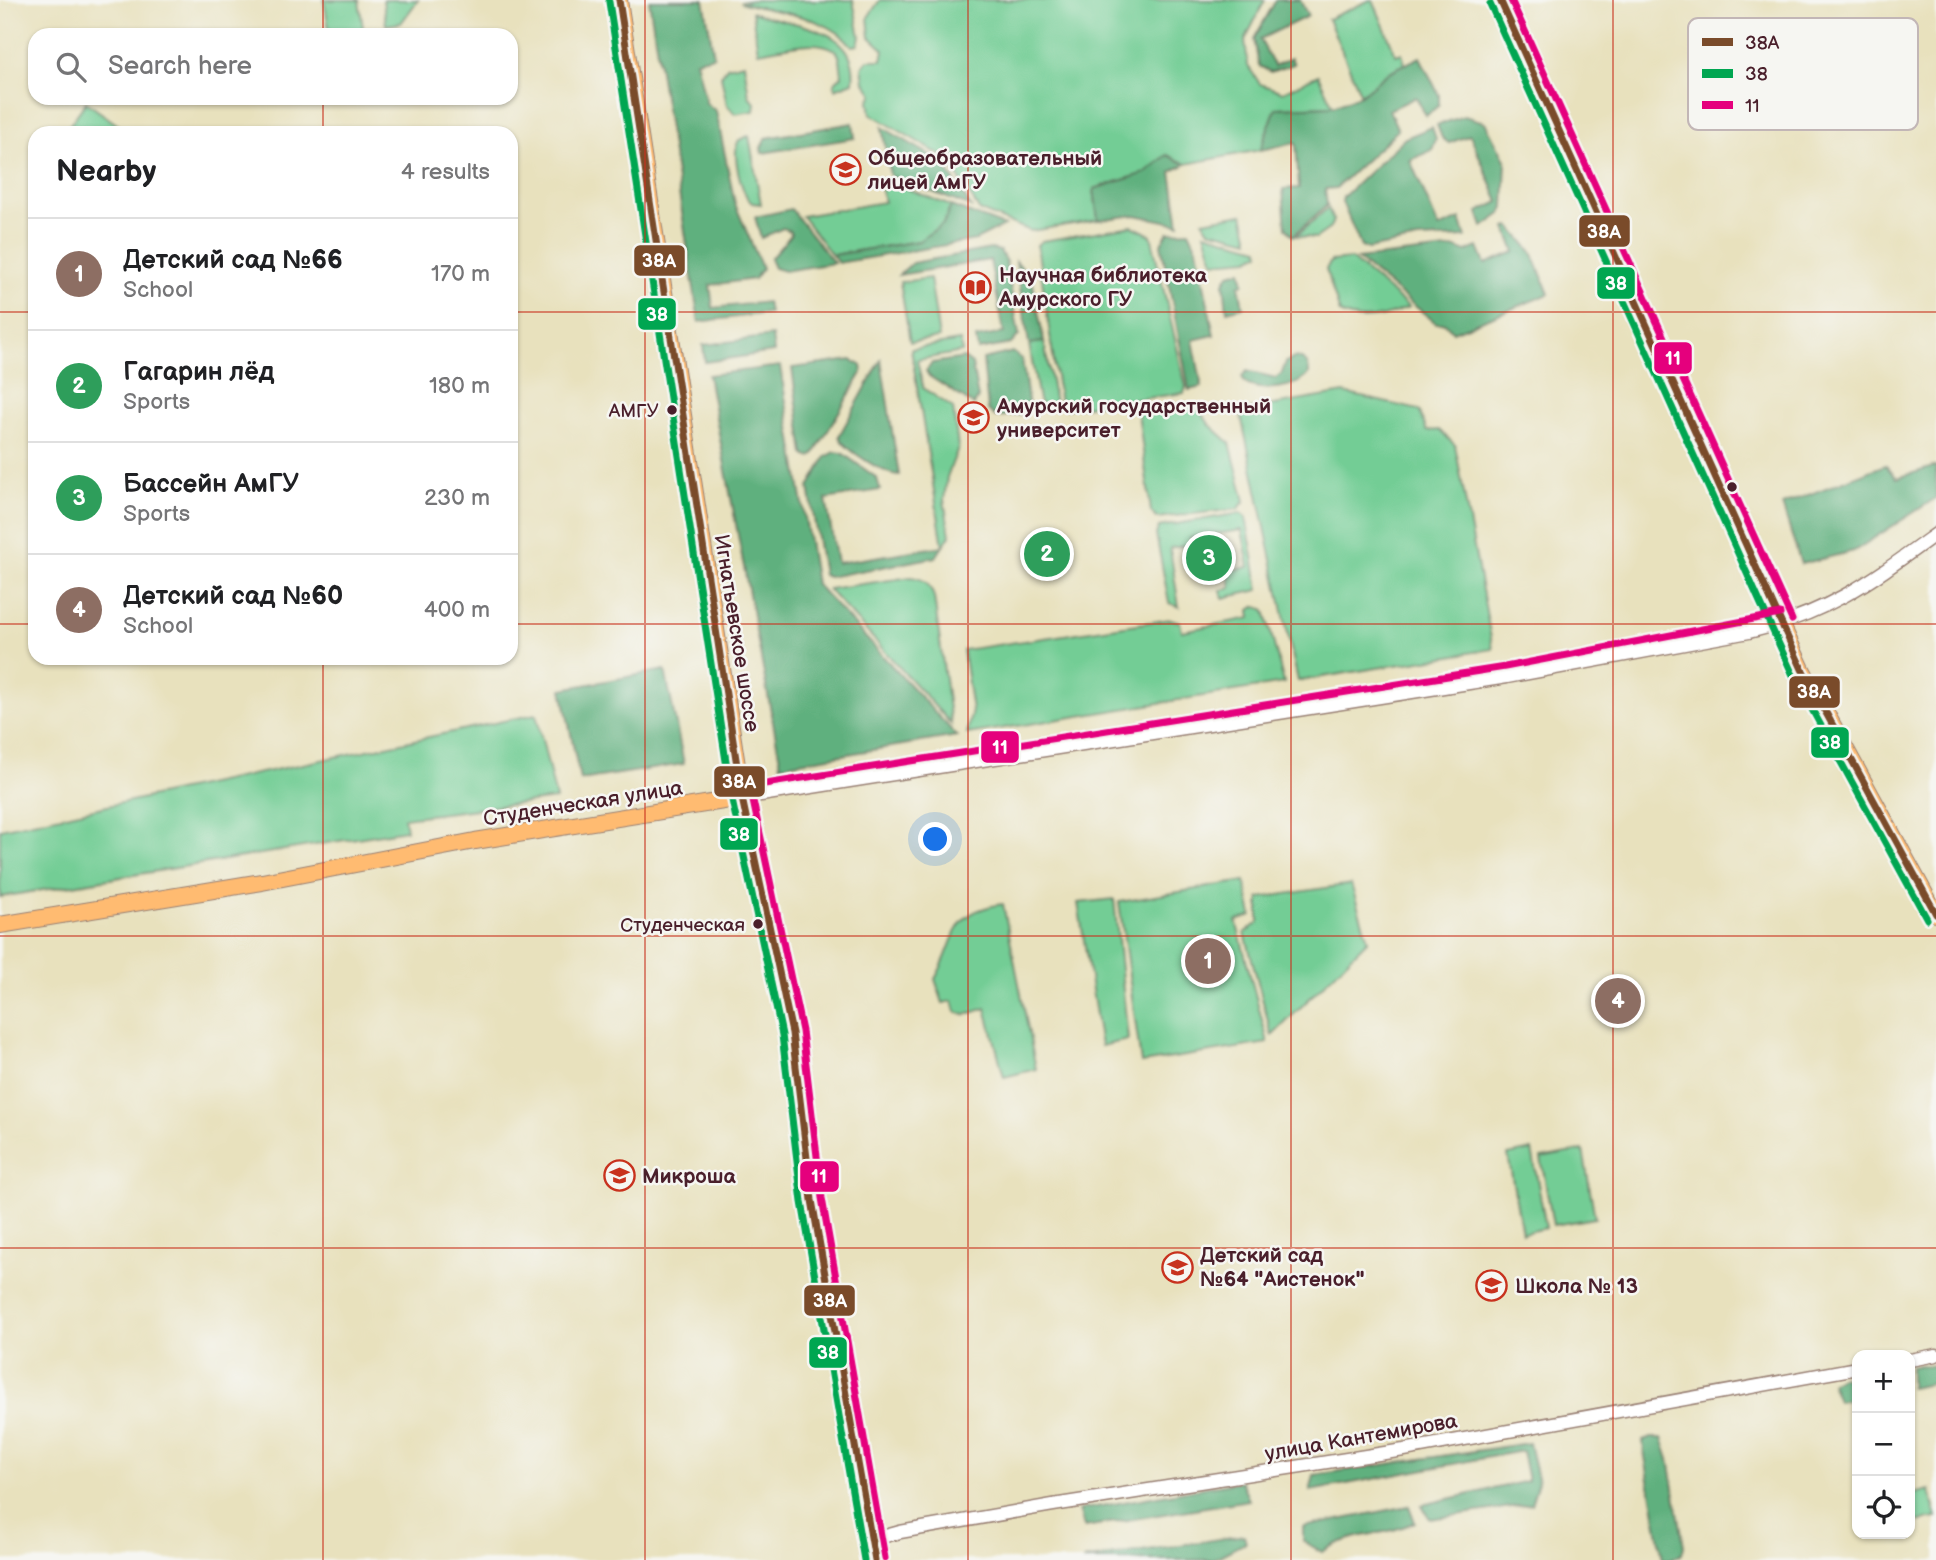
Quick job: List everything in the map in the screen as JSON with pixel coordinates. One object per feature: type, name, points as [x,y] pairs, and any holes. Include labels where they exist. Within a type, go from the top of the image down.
[{"type":"main road","name":"Игнатьевское шоссе","points":[[619,0],[741,799],[792,1033],[812,1200],[876,1560]]},
{"type":"main road","points":[[1500,0],[1646,329],[1802,669],[1936,914]]},
{"type":"main road","name":"Студенческая улица","points":[[0,925],[262,882],[475,841],[741,799]]},
{"type":"street","name":"Студенческая улица","points":[[741,799],[1507,677],[1782,624],[1856,592],[1936,534]]},
{"type":"street","points":[[1915,1359],[1936,1355]]},
{"type":"street","name":"улица Кантемирова","points":[[871,1540],[900,1532],[1053,1505],[1404,1450],[1852,1369]]},
{"type":"green space","points":[[324,0],[359,0],[363,28],[329,28]]},
{"type":"green space","points":[[383,0],[418,0],[401,23],[386,25]]},
{"type":"green space","points":[[649,0],[704,0],[714,56],[696,60],[706,103],[716,111],[735,204],[762,268],[754,279],[710,285],[713,308],[767,302],[769,313],[699,322]]},
{"type":"green space","points":[[853,0],[860,37],[858,45],[852,46],[842,35],[815,21],[740,2]]},
{"type":"green space","points":[[880,0],[1265,0],[1245,40],[1248,66],[1260,84],[1283,92],[1318,75],[1333,106],[1276,108],[1260,150],[1186,164],[1167,155],[1145,173],[1094,189],[1098,220],[1031,231],[980,211],[947,159],[871,114],[869,101],[873,94],[864,81],[862,67],[868,60],[882,60],[884,50],[870,37],[868,17]]},
{"type":"green space","points":[[1276,0],[1300,0],[1308,16],[1260,39],[1274,66],[1291,58],[1294,64],[1271,72],[1259,66],[1254,39]]},
{"type":"green space","points":[[1373,0],[1396,55],[1402,53],[1405,64],[1389,72],[1361,95],[1328,19]]},
{"type":"green space","points":[[752,12],[803,25],[834,38],[846,49],[852,63],[853,82],[835,89],[834,83],[842,76],[840,62],[837,52],[827,46],[808,44],[758,52]]},
{"type":"green space","points":[[1420,57],[1439,95],[1439,105],[1426,116],[1416,97],[1389,110],[1398,130],[1336,188],[1325,189],[1327,205],[1293,236],[1286,228],[1283,189],[1299,188],[1296,143],[1260,150],[1276,108],[1333,106],[1361,95],[1389,72]]},
{"type":"green space","points":[[744,63],[749,96],[755,103],[754,111],[735,114],[727,105],[721,76],[727,67]]},
{"type":"green space","points":[[84,105],[90,105],[119,126],[69,126]]},
{"type":"green space","points":[[1464,116],[1485,122],[1506,162],[1504,207],[1501,214],[1483,227],[1478,212],[1499,202],[1470,135],[1449,143],[1442,138],[1437,125]]},
{"type":"green space","points":[[853,123],[855,138],[762,153],[761,148],[766,138]]},
{"type":"green space","points":[[882,127],[942,162],[971,207],[890,176]]},
{"type":"green space","points":[[1432,127],[1436,139],[1432,150],[1410,160],[1439,228],[1460,219],[1466,237],[1418,239],[1368,249],[1361,247],[1342,202],[1343,197],[1405,138]]},
{"type":"green space","points":[[749,136],[761,204],[752,203],[748,198],[738,173],[737,146],[739,140]]},
{"type":"green space","points":[[1167,155],[1186,164],[1171,172],[1179,224],[1135,215],[1098,220],[1094,189],[1145,173]]},
{"type":"green space","points":[[885,180],[951,206],[943,224],[919,241],[832,255],[802,216],[884,202],[881,188]]},
{"type":"green space","points":[[951,206],[1004,226],[976,240],[838,263],[832,255],[919,241],[943,224]]},
{"type":"green space","points":[[1328,208],[1333,220],[1330,228],[1316,238],[1296,236]]},
{"type":"green space","points":[[791,209],[834,263],[784,271],[774,268],[770,259],[791,235],[790,231],[783,228],[761,238],[755,217]]},
{"type":"green space","points":[[1243,214],[1249,240],[1209,230],[1203,221]]},
{"type":"green space","points":[[1132,226],[1151,235],[1186,387],[1184,393],[1065,409],[1060,404],[1037,245],[1042,241]]},
{"type":"green space","points":[[1510,226],[1532,252],[1549,294],[1453,332],[1445,323],[1436,323],[1357,259],[1456,248],[1466,252],[1478,247],[1485,264],[1515,252],[1506,228]]},
{"type":"green space","points":[[1189,231],[1197,248],[1214,335],[1193,340],[1202,387],[1189,390],[1161,244],[1168,232]]},
{"type":"green space","points":[[1205,233],[1259,248],[1260,253],[1249,259],[1214,262]]},
{"type":"green space","points":[[991,249],[1000,251],[1006,262],[1019,335],[1011,344],[978,350],[976,338],[1004,333],[990,260],[899,275],[912,263]]},
{"type":"green space","points":[[1351,259],[1409,307],[1392,314],[1365,319],[1340,313],[1326,269],[1331,261]]},
{"type":"green space","points":[[1016,261],[1032,279],[1044,342],[1029,344]]},
{"type":"green space","points":[[1241,271],[1244,283],[1239,285],[1243,307],[1227,311],[1224,283],[1229,274]]},
{"type":"green space","points":[[930,278],[939,338],[910,342],[900,282]]},
{"type":"green space","points":[[772,336],[774,352],[705,362],[703,345]]},
{"type":"green space","points":[[960,341],[962,352],[917,360],[923,388],[953,408],[958,448],[947,477],[944,500],[950,535],[943,546],[911,349]]},
{"type":"green space","points":[[1044,342],[1056,409],[1043,407],[1039,400],[1029,344]]},
{"type":"green space","points":[[1013,352],[1022,359],[1029,407],[1022,414],[996,417],[988,410],[983,359]]},
{"type":"green space","points":[[1296,357],[1306,362],[1309,374],[1297,383],[1278,388],[1258,388],[1244,382],[1242,376],[1247,371],[1276,378],[1282,373],[1286,362]]},
{"type":"green space","points":[[964,358],[972,364],[978,398],[974,405],[929,376],[926,371],[932,363]]},
{"type":"green space","points":[[851,360],[861,365],[862,373],[813,456],[808,457],[804,454],[792,368]]},
{"type":"green space","points":[[881,360],[899,475],[885,471],[866,460],[848,448],[839,436]]},
{"type":"green space","points":[[780,366],[816,584],[957,736],[781,765],[708,375]]},
{"type":"green space","points":[[1344,393],[1419,410],[1427,431],[1439,430],[1455,445],[1493,649],[1298,681],[1240,411]]},
{"type":"green space","points":[[1188,404],[1198,407],[1209,424],[1230,443],[1245,501],[1238,509],[1157,518],[1151,512],[1138,413],[1142,409]]},
{"type":"green space","points":[[835,452],[842,453],[877,478],[880,490],[826,499],[837,563],[943,546],[936,557],[828,577],[823,575],[809,487],[826,457]]},
{"type":"green space","points":[[1885,465],[1897,478],[1936,466],[1936,498],[1854,551],[1801,564],[1782,505]]},
{"type":"green space","points":[[1241,513],[1246,517],[1259,590],[1223,598],[1221,590],[1231,588],[1228,571],[1249,567],[1242,530],[1190,538],[1191,545],[1170,548],[1179,607],[1169,603],[1156,534],[1159,527]]},
{"type":"green space","points":[[911,577],[926,582],[934,597],[951,724],[828,589]]},
{"type":"green space","points":[[1256,606],[1265,610],[1284,683],[967,734],[972,710],[963,650],[1171,619],[1180,622],[1182,631],[1251,618],[1250,610]]},
{"type":"green space","points":[[665,670],[684,764],[580,780],[562,689]]},
{"type":"green space","points":[[536,714],[556,799],[404,818],[406,830],[0,897],[0,829]]},
{"type":"green space","points":[[1245,881],[1252,916],[1236,921],[1268,1043],[1141,1063],[1119,902]]},
{"type":"green space","points":[[1351,884],[1368,940],[1272,1036],[1245,933],[1259,922],[1259,898]]},
{"type":"green space","points":[[1114,899],[1128,1040],[1101,1046],[1078,903]]},
{"type":"green space","points":[[1003,904],[1036,1069],[1004,1077],[986,1008],[965,1015],[956,1012],[953,1001],[943,1003],[935,979],[963,920],[972,913]]},
{"type":"green space","points":[[1532,1150],[1546,1228],[1522,1233],[1508,1155]]},
{"type":"green space","points":[[1583,1150],[1595,1218],[1553,1225],[1541,1158]]},
{"type":"green space","points":[[1915,1366],[1936,1366],[1936,1383],[1915,1387]]},
{"type":"green space","points":[[1840,1377],[1852,1379],[1852,1399],[1838,1401],[1831,1383]]},
{"type":"green space","points":[[1662,1438],[1669,1459],[1684,1546],[1682,1554],[1670,1560],[1663,1559],[1644,1452],[1643,1441]]},
{"type":"green space","points":[[1529,1443],[1538,1482],[1531,1504],[1430,1519],[1422,1505],[1528,1481],[1522,1451],[1310,1491],[1314,1475]]},
{"type":"green space","points":[[1241,1481],[1249,1500],[1084,1527],[1079,1510]]},
{"type":"green space","points":[[1930,1490],[1936,1518],[1915,1522],[1915,1494]]},
{"type":"green space","points":[[1409,1506],[1415,1522],[1403,1527],[1346,1540],[1322,1552],[1303,1541],[1303,1527]]},
{"type":"green space","points":[[1244,1535],[1246,1542],[1212,1560],[1083,1560]]},
{"type":"transit line","name":"38А","points":[[619,0],[742,798],[792,1033],[812,1200],[875,1560]]},
{"type":"transit line","name":"38А","points":[[1500,0],[1802,669],[1936,914]]},
{"type":"transit line","name":"11","points":[[1511,0],[1792,620]]},
{"type":"transit line","name":"38","points":[[609,2],[732,800],[782,1035],[802,1202],[864,1560]]},
{"type":"transit line","name":"38","points":[[1490,4],[1792,673],[1927,919]]},
{"type":"transit line","name":"11","points":[[740,788],[1505,667],[1780,614]]},
{"type":"transit line","name":"11","points":[[752,796],[802,1031],[822,1198],[885,1558]]},
{"type":"place","name":"Общеобразовательный лицей АмГУ","points":[[845,170]]},
{"type":"place","name":"Научная библиотека Амурского ГУ","points":[[976,287]]},
{"type":"place","name":"АМГУ","points":[[672,410]]},
{"type":"place","name":"Амурский государственный университет","points":[[974,418]]},
{"type":"place","name":"Гагарин лёд","points":[[1047,554]]},
{"type":"place","name":"Бассейн АмГУ","points":[[1209,558]]},
{"type":"place","name":"Студенческая","points":[[758,924]]},
{"type":"place","name":"Детский сад №66","points":[[1208,961]]},
{"type":"place","name":"Детский сад №60","points":[[1618,1001]]},
{"type":"place","name":"Микроша","points":[[619,1176]]},
{"type":"place","name":"Детский сад №64 \"Аистенок\"","points":[[1177,1267]]},
{"type":"place","name":"Школа № 13","points":[[1492,1286]]}]
